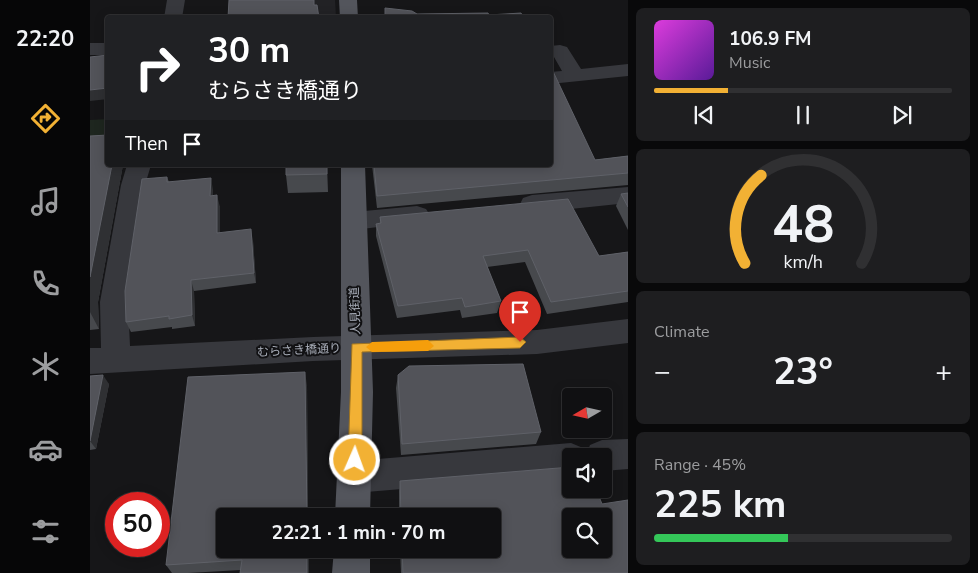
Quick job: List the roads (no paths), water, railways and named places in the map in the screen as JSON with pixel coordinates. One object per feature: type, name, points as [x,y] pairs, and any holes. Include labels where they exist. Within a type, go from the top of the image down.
[{"type":"main road","points":[[348,0],[349,15]]},
{"type":"main road","name":"人見街道","points":[[353,167],[357,392],[353,508]]},
{"type":"main road","points":[[351,573],[352,558]]},
{"type":"street","points":[[174,15],[176,0]]},
{"type":"street","points":[[90,49],[105,49]]},
{"type":"street","points":[[553,52],[560,51],[575,76]]},
{"type":"street","points":[[553,78],[628,70]]},
{"type":"street","points":[[103,360],[133,185],[138,167]]},
{"type":"street","points":[[510,206],[628,195]]},
{"type":"street","points":[[354,221],[442,212]]},
{"type":"street","name":"むらさき橋通り","points":[[103,360],[356,348],[538,342],[628,331]]},
{"type":"street","points":[[612,455],[628,454]]},
{"type":"street","points":[[354,477],[562,460]]}]
